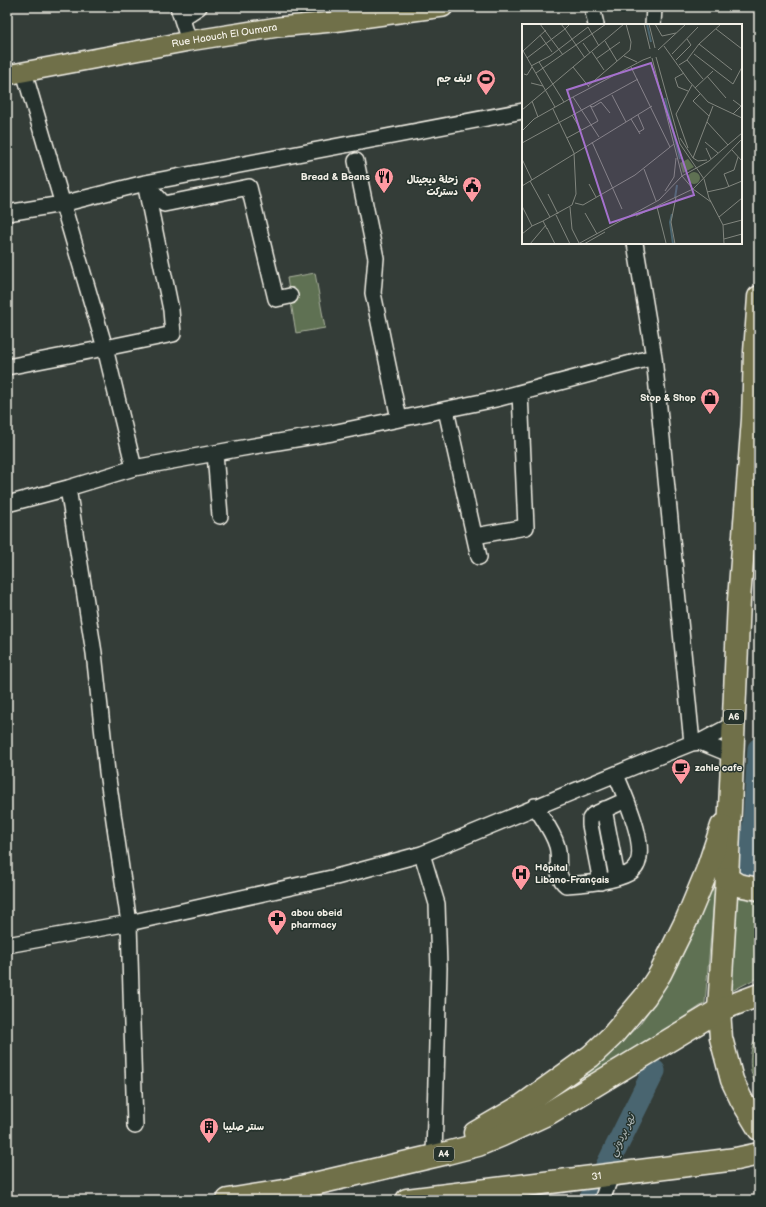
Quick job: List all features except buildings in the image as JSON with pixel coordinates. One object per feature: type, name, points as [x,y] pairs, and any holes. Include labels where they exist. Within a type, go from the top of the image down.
[{"type":"highway","name":"A6","points":[[759,298],[755,352],[753,419],[740,600],[727,878],[718,1010],[721,1038],[732,1080],[740,1099],[759,1129]]},
{"type":"highway","points":[[440,1155],[523,1106],[591,1056],[612,1036],[645,997],[660,974],[695,901],[725,816],[731,782]]},
{"type":"highway","points":[[727,878],[738,885],[759,889]]},
{"type":"highway","name":"A4","points":[[228,1200],[284,1191],[440,1155],[464,1149],[502,1135],[549,1113],[718,1010],[759,995]]},
{"type":"highway","name":"31","points":[[419,1199],[582,1177],[736,1159],[759,1154]]},
{"type":"main road","name":"Rue Haouch El Oumara","points":[[16,74],[189,41],[278,27],[332,22],[443,7]]},
{"type":"street","points":[[189,41],[180,13],[199,7]]},
{"type":"street","points":[[592,7],[596,24]]},
{"type":"street","points":[[653,24],[654,7]]},
{"type":"street","points":[[16,74],[62,204],[105,348],[134,468]]},
{"type":"street","points":[[7,213],[62,204],[145,183],[522,111]]},
{"type":"street","points":[[356,162],[376,258],[373,293],[399,419]]},
{"type":"street","points":[[145,183],[164,204],[249,187],[276,299],[290,296]]},
{"type":"street","points":[[7,367],[173,334],[171,310],[145,183]]},
{"type":"street","points":[[635,244],[654,357],[696,742]]},
{"type":"street","points":[[7,504],[68,488],[134,468],[332,433],[446,410],[520,393],[654,357]]},
{"type":"street","points":[[475,536],[526,527],[520,393]]},
{"type":"street","points":[[446,410],[479,557]]},
{"type":"street","points":[[215,453],[220,516]]},
{"type":"street","points":[[68,488],[94,653],[107,772],[129,923],[135,1126]]},
{"type":"street","points":[[7,945],[129,923],[336,877],[422,854],[536,806],[616,775],[662,754],[696,742],[734,724]]},
{"type":"street","points":[[696,742],[732,755]]},
{"type":"street","points":[[536,806],[557,847],[559,876],[561,881],[566,885],[601,882],[630,873],[637,866],[639,856],[638,838],[633,816],[616,775]]},
{"type":"street","points":[[601,882],[590,821],[593,815],[626,800]]},
{"type":"street","points":[[604,809],[617,877]]},
{"type":"street","points":[[422,854],[437,904],[439,968],[440,1155]]},
{"type":"street","points":[[602,1200],[612,1174]]},
{"type":"green space","points":[[315,273],[325,328],[296,333],[287,278]]},
{"type":"green space","points":[[716,876],[705,1003],[544,1110],[639,1025],[658,998]]},
{"type":"green space","points":[[736,897],[759,902],[759,977],[728,993]]},
{"type":"green space","points":[[759,1029],[759,1090],[752,1075],[750,1060],[753,1045]]},
{"type":"waterway","name":"نهر بردوني","points":[[746,870],[754,825],[759,749]]},
{"type":"waterway","name":"نهر بردوني","points":[[590,1200],[654,1071]]},
{"type":"place","name":"لابف جم","points":[[486,96]]},
{"type":"place","name":"Bread & Beans","points":[[384,194]]},
{"type":"place","name":"زحلة ديجيتال دستركت","points":[[472,203]]},
{"type":"place","name":"Stop & Shop","points":[[710,415]]},
{"type":"place","name":"zahle cafe","points":[[681,785]]},
{"type":"place","name":"Hôpital Libano-Français","points":[[521,891]]},
{"type":"place","name":"abou obeid pharmacy","points":[[277,936]]},
{"type":"place","name":"سنتر صليبا","points":[[209,1144]]}]
